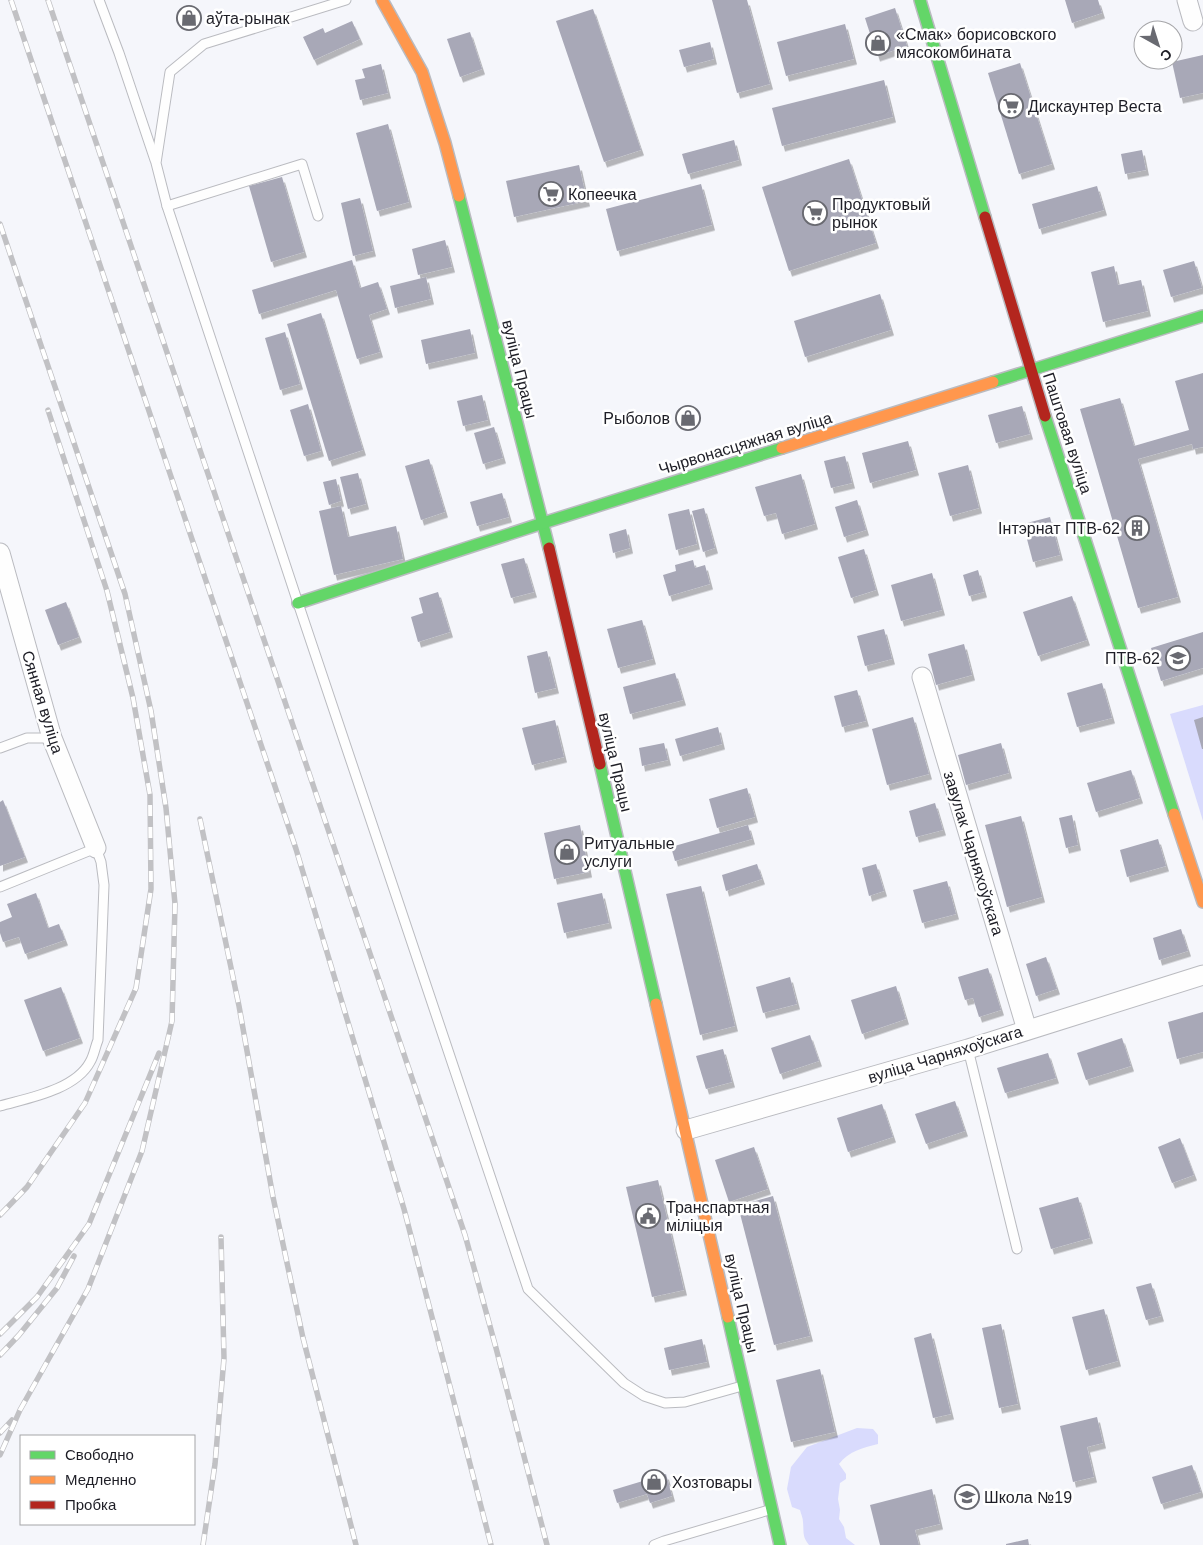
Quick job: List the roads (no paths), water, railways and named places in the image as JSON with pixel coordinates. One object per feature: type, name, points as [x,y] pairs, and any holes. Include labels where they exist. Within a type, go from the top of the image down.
[{"type":"street","name":"вуліца Працы","points":[[382,0],[422,72],[445,143],[543,523],[686,1130],[780,1545]]},
{"type":"street","name":"Паштовая вуліца","points":[[920,0],[1030,370],[1203,902]]},
{"type":"street","points":[[1187,0],[1193,21]]},
{"type":"street","name":"Чырвонасцяжная вуліца","points":[[298,603],[543,523],[1203,316]]},
{"type":"street","name":"Сянная вуліца","points":[[0,554],[52,738],[96,848]]},
{"type":"street","name":"завулак Чарняхоўскага","points":[[922,677],[1027,1030]]},
{"type":"street","name":"вуліца Чарняхоўскага","points":[[686,1130],[968,1049],[1203,975]]},
{"type":"lane","points":[[99,0],[156,163],[167,206],[298,603],[528,1289],[624,1383],[644,1396],[665,1403],[685,1402],[744,1385]]},
{"type":"lane","points":[[156,163],[170,72],[204,44],[346,0]]},
{"type":"lane","points":[[167,206],[302,164],[318,216]]},
{"type":"lane","points":[[0,748],[27,738],[52,738]]},
{"type":"lane","points":[[0,887],[96,848],[101,862],[104,885],[98,1040],[90,1063],[81,1073],[64,1086],[0,1106]]},
{"type":"lane","points":[[968,1049],[1017,1249]]},
{"type":"lane","points":[[654,1545],[772,1509]]},
{"type":"railway","points":[[11,0],[296,849],[404,1209],[491,1545]]},
{"type":"railway","points":[[48,0],[465,1235],[547,1545]]},
{"type":"railway","points":[[0,224],[125,594],[151,711],[166,808],[175,904],[172,1021],[142,1151],[88,1289],[20,1410],[0,1455]]},
{"type":"railway","points":[[0,1215],[27,1187],[85,1103],[136,988],[151,889],[150,795],[133,698],[107,591],[48,410]]},
{"type":"railway","points":[[200,819],[239,1006],[273,1197],[303,1338],[356,1545]]},
{"type":"railway","points":[[0,1334],[37,1297],[89,1224],[159,1053]]},
{"type":"railway","points":[[203,1545],[215,1464],[224,1358],[221,1237]]},
{"type":"railway","points":[[0,1355],[19,1335],[57,1288],[74,1256]]},
{"type":"railway","points":[[0,1433],[12,1420]]},
{"type":"place","name":"аўта-рынак","points":[[189,18]]},
{"type":"place","name":"«Смак» борисовского мясокомбината","points":[[878,43]]},
{"type":"place","name":"Дискаунтер Веста","points":[[1011,106]]},
{"type":"place","name":"Копеечка","points":[[551,194]]},
{"type":"place","name":"Продуктовый рынок","points":[[815,213]]},
{"type":"place","name":"Рыболов","points":[[688,418]]},
{"type":"place","name":"Інтэрнат ПТВ-62","points":[[1137,528]]},
{"type":"place","name":"ПТВ-62","points":[[1178,658]]},
{"type":"place","name":"Ритуальные услуги","points":[[567,852]]},
{"type":"place","name":"Транспартная міліцыя","points":[[648,1216]]},
{"type":"place","name":"Хозтовары","points":[[654,1482]]},
{"type":"place","name":"Школа №19","points":[[967,1497]]}]
